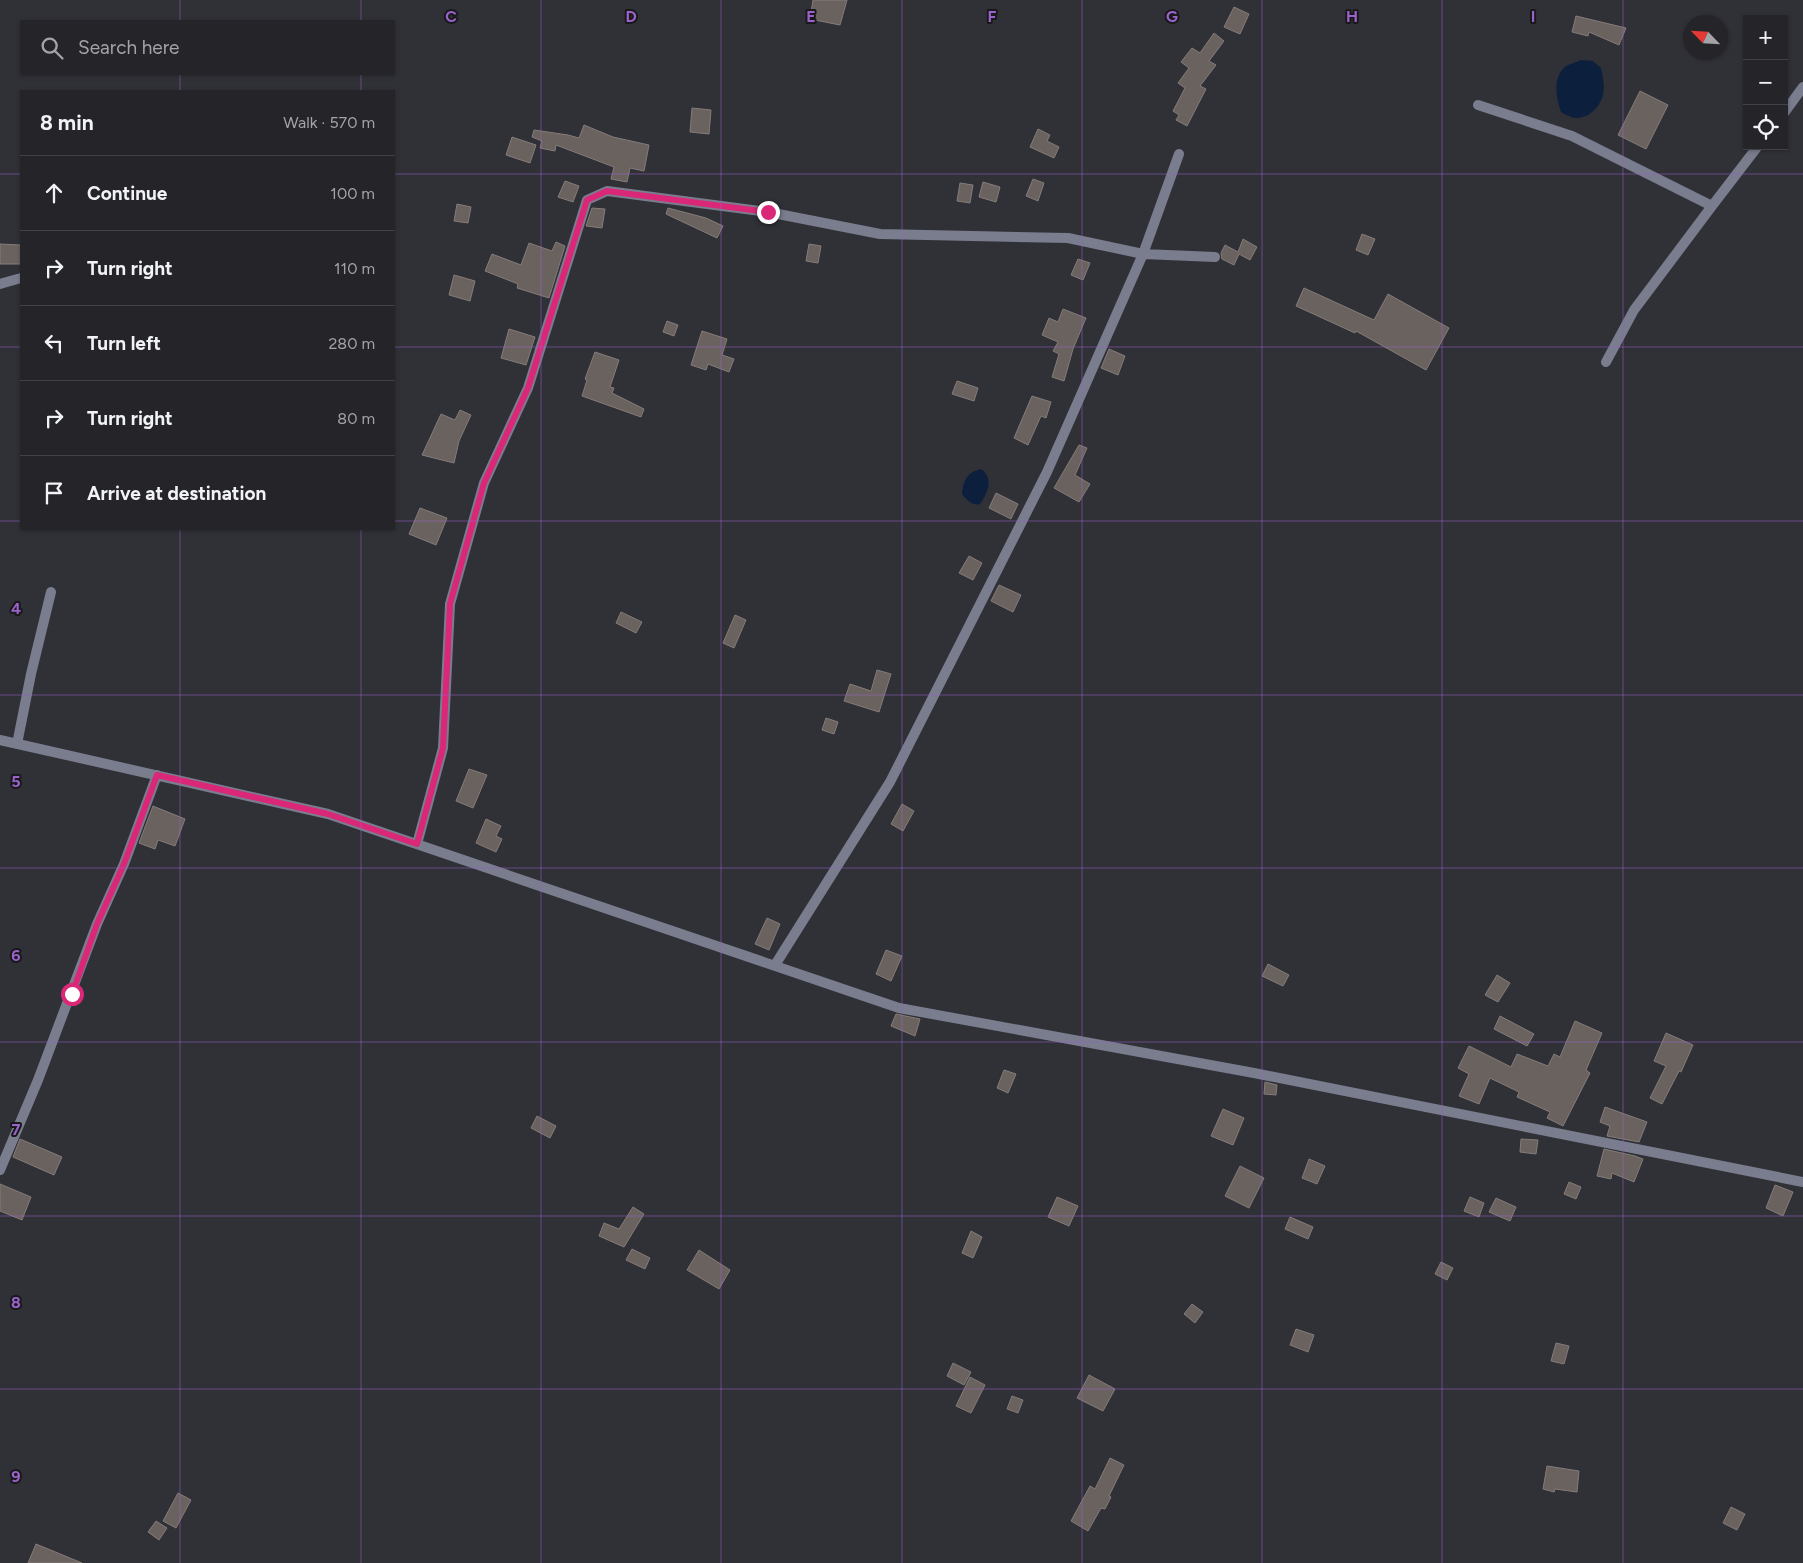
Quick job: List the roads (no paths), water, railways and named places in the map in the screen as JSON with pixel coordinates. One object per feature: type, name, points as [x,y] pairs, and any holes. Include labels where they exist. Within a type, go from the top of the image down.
[{"type":"street","points":[[1788,108],[1803,87]]},
{"type":"street","points":[[1478,105],[1572,136],[1712,206]]},
{"type":"street","points":[[1606,362],[1634,310],[1755,150]]},
{"type":"street","points":[[775,965],[890,782],[1047,472],[1143,254],[1179,154]]},
{"type":"street","points":[[417,844],[443,748],[450,604],[484,483],[528,388],[587,200],[607,191],[768,212],[880,234],[1068,238],[1143,254],[1215,257]]},
{"type":"street","points":[[0,284],[20,278]]},
{"type":"street","points":[[17,744],[31,674],[52,592]]},
{"type":"street","points":[[0,740],[328,814],[899,1008],[1254,1073],[1803,1182]]},
{"type":"street","points":[[0,1170],[38,1080],[97,924],[124,864],[157,775]]},
{"type":"water","points":[[1581,60],[1593,61],[1601,68],[1604,92],[1599,105],[1591,113],[1581,118],[1576,118],[1561,112],[1556,88],[1559,76],[1566,66]]},
{"type":"water","points":[[981,469],[989,481],[980,504],[975,504],[962,494],[965,481],[969,475]]}]
